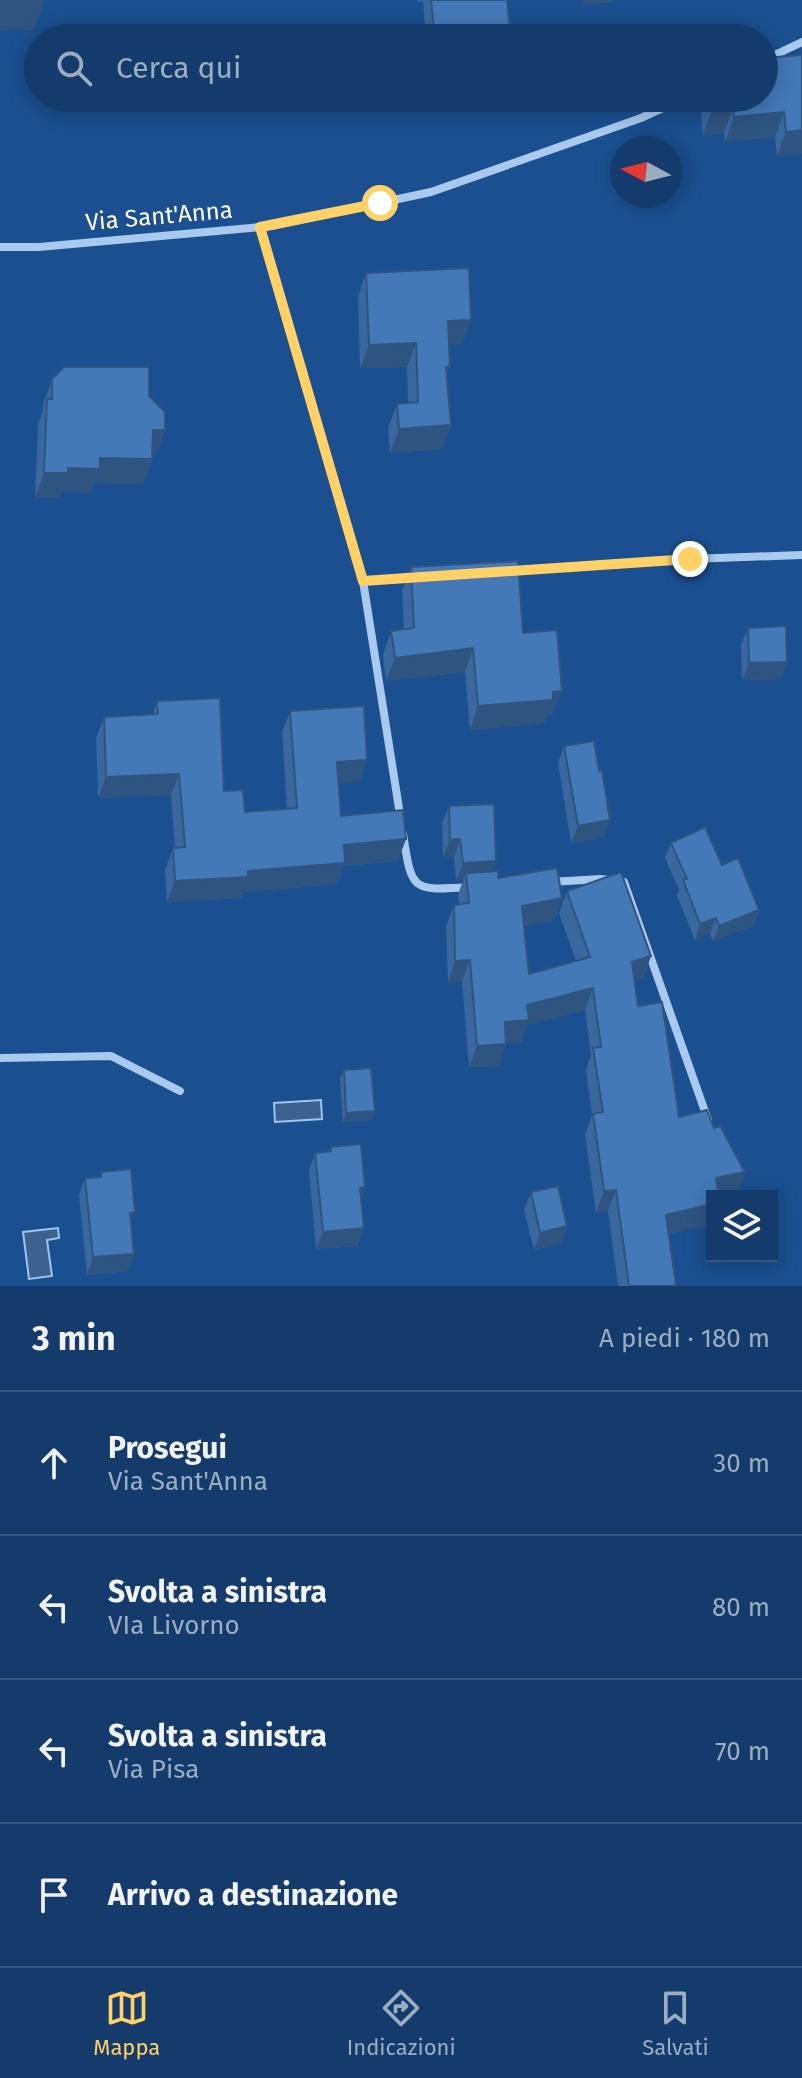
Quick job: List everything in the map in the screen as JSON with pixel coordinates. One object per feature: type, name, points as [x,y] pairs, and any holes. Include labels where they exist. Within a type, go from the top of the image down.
[{"type":"street","points":[[778,53],[802,42]]},
{"type":"street","name":"Via Sant'Anna","points":[[0,247],[39,247],[260,227],[431,192],[655,112]]},
{"type":"street","points":[[260,227],[363,581],[410,877],[419,887],[434,889],[480,886]]},
{"type":"street","points":[[503,571],[802,555]]},
{"type":"street","points":[[363,581],[426,576]]},
{"type":"street","points":[[540,883],[601,879],[624,882],[710,1127]]},
{"type":"street","points":[[0,1058],[111,1056],[180,1091]]},
{"type":"water","points":[[321,1100],[322,1119],[275,1122],[274,1103]]},
{"type":"water","points":[[58,1228],[59,1238],[47,1240],[52,1276],[29,1279],[23,1232]]},
{"type":"building","points":[[431,0],[507,0],[509,24],[433,24]]},
{"type":"building","points":[[802,55],[802,130],[786,132],[784,112],[734,117],[733,112],[778,112],[778,57]]},
{"type":"building","points":[[469,268],[471,320],[448,321],[450,367],[446,367],[451,425],[399,429],[397,404],[418,402],[416,343],[369,345],[366,273]]},
{"type":"building","points":[[64,367],[149,367],[149,396],[165,412],[165,430],[153,430],[152,459],[100,458],[100,469],[68,468],[68,473],[44,473],[47,399],[52,399],[52,379]]},
{"type":"building","points":[[518,561],[523,633],[557,630],[562,691],[553,692],[553,700],[478,706],[473,648],[395,658],[391,631],[414,628],[411,567]]},
{"type":"building","points":[[786,626],[787,662],[749,663],[748,628]]},
{"type":"building","points":[[220,698],[224,791],[243,790],[245,812],[297,808],[290,711],[364,706],[367,760],[337,762],[341,816],[403,810],[406,839],[344,845],[345,863],[248,871],[248,877],[175,881],[173,848],[185,847],[179,774],[106,777],[104,717],[158,714],[157,701]]},
{"type":"building","points":[[594,741],[610,820],[578,826],[564,746]]},
{"type":"building","points":[[494,804],[496,861],[463,863],[460,839],[450,840],[449,806]]},
{"type":"building","points":[[705,827],[722,865],[738,858],[759,910],[719,926],[716,918],[700,924],[683,880],[687,879],[671,843]]},
{"type":"building","points":[[557,868],[562,898],[522,906],[529,974],[590,957],[567,891],[621,872],[651,956],[632,962],[638,1006],[662,1002],[679,1117],[707,1110],[714,1128],[720,1126],[745,1172],[716,1178],[718,1190],[706,1190],[706,1205],[666,1215],[676,1286],[629,1286],[616,1190],[604,1191],[593,1114],[603,1112],[593,1048],[601,1047],[593,988],[527,1005],[529,1020],[505,1022],[506,1044],[477,1046],[470,960],[455,961],[454,905],[469,903],[466,873],[498,871],[498,878]]},
{"type":"building","points":[[371,1068],[375,1111],[346,1113],[344,1070]]},
{"type":"building","points":[[361,1144],[365,1187],[360,1188],[364,1228],[323,1232],[315,1153],[331,1151],[331,1147]]},
{"type":"building","points":[[131,1169],[135,1212],[130,1213],[134,1254],[93,1257],[85,1178],[101,1177],[101,1172]]},
{"type":"building","points":[[558,1186],[567,1226],[540,1233],[531,1192]]},
{"type":"route","points":[[380,203],[260,227],[363,581],[690,559]]}]
